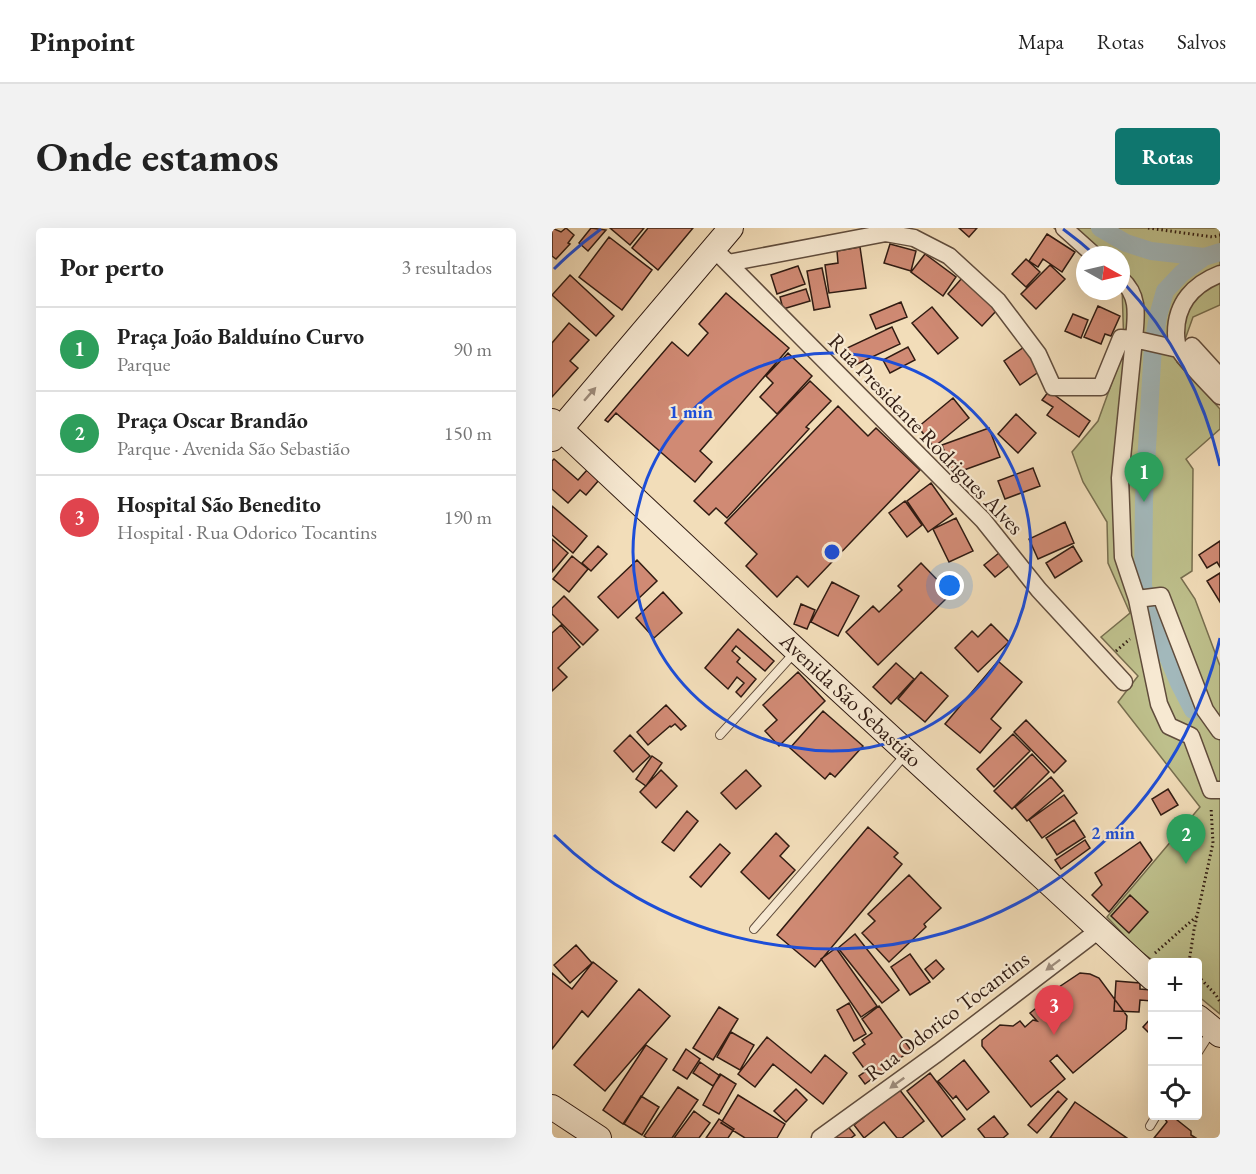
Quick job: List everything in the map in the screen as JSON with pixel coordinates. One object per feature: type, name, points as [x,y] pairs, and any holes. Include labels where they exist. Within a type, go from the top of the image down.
[{"type":"street","points":[[555,429],[722,256],[731,228]]},
{"type":"street","points":[[1064,228],[1084,246]]},
{"type":"street","points":[[722,256],[886,233],[914,238],[949,256],[998,301],[1038,354],[1053,387],[1101,387],[1121,338],[1185,347],[1220,377]]},
{"type":"street","name":"Rua Presidente Rodrigues Alves","points":[[722,256],[983,520],[1039,590],[1124,682]]},
{"type":"street","points":[[1220,274],[1205,279],[1193,289],[1182,305],[1176,322],[1185,347],[1220,396]]},
{"type":"street","points":[[1130,291],[1134,297],[1147,342],[1119,478],[1123,557],[1137,599],[1159,705],[1169,726],[1191,736],[1215,790]]},
{"type":"street","name":"Avenida São Sebastião","points":[[555,429],[1146,972]]},
{"type":"street","points":[[1137,599],[1161,596],[1205,710],[1220,731]]},
{"type":"street","name":"Rua Odorico Tocantins","points":[[820,1138],[939,1052],[1099,930]]},
{"type":"street","points":[[552,1107],[599,1138]]},
{"type":"lane","points":[[720,735],[796,650]]},
{"type":"lane","points":[[754,929],[907,752]]},
{"type":"lane","points":[[1202,1042],[1210,1027]]},
{"type":"lane","points":[[1150,1126],[1154,1120]]},
{"type":"path","points":[[1148,228],[1213,237],[1220,235]]},
{"type":"path","points":[[1104,661],[1142,628]]},
{"type":"path","points":[[1190,958],[1213,843],[1215,790]]},
{"type":"path","points":[[1146,972],[1197,916]]},
{"type":"path","points":[[1202,981],[1220,1002]]},
{"type":"green space","points":[[1054,228],[1220,228],[1220,305],[1193,317],[1177,362],[1220,409],[1220,429],[1186,459],[1193,469],[1192,571],[1181,578],[1195,599],[1220,666],[1220,1014],[1202,999],[1202,958],[1150,958],[1136,948],[1107,917],[1200,807],[1118,702],[1138,676],[1101,637],[1130,613],[1108,563],[1107,522],[1083,482],[1072,452],[1098,421],[1124,349],[1122,300],[1130,300],[1130,246],[1076,247]]},
{"type":"building","points":[[552,228],[561,232],[566,228],[574,235],[568,243],[570,244],[556,259],[552,256]]},
{"type":"building","points":[[591,228],[606,230],[588,251],[579,243]]},
{"type":"building","points":[[610,228],[644,228],[630,245]]},
{"type":"building","points":[[648,228],[693,228],[658,270],[632,248]]},
{"type":"building","points":[[959,228],[977,228],[969,237]]},
{"type":"building","points":[[1047,234],[1075,252],[1062,272],[1043,259],[1038,267],[1029,261]]},
{"type":"building","points":[[609,237],[652,270],[622,310],[579,277]]},
{"type":"building","points":[[890,244],[916,251],[911,271],[884,263]]},
{"type":"building","points":[[860,247],[866,288],[829,293],[825,265],[838,263],[837,251]]},
{"type":"building","points":[[925,254],[956,277],[943,296],[911,272]]},
{"type":"building","points":[[1026,259],[1040,272],[1026,287],[1012,274]]},
{"type":"building","points":[[1050,265],[1065,279],[1036,309],[1021,294]]},
{"type":"building","points":[[798,266],[805,284],[777,294],[771,275]]},
{"type":"building","points":[[822,268],[830,307],[814,310],[807,271]]},
{"type":"building","points":[[570,275],[614,316],[596,336],[552,295]]},
{"type":"building","points":[[962,278],[997,310],[982,326],[948,294]]},
{"type":"building","points":[[806,289],[810,301],[783,309],[780,297]]},
{"type":"building","points":[[726,293],[789,348],[700,451],[712,462],[695,482],[616,413],[608,422],[605,420],[672,342],[688,356],[708,333],[699,324]]},
{"type":"building","points":[[901,302],[907,317],[876,329],[870,315]]},
{"type":"building","points":[[1098,306],[1120,316],[1111,336],[1105,334],[1101,344],[1084,337]]},
{"type":"building","points":[[932,307],[958,338],[938,354],[912,323]]},
{"type":"building","points":[[1073,314],[1088,320],[1081,338],[1065,331]]},
{"type":"building","points":[[569,323],[589,340],[570,361],[578,368],[552,397],[552,343]]},
{"type":"building","points":[[892,327],[900,344],[855,365],[847,348]]},
{"type":"building","points":[[908,347],[915,360],[890,373],[883,360]]},
{"type":"building","points":[[1024,347],[1040,371],[1020,385],[1004,361]]},
{"type":"building","points":[[788,353],[812,376],[777,414],[760,397],[773,383],[766,376]]},
{"type":"building","points":[[810,381],[831,401],[806,427],[809,429],[727,518],[716,508],[709,515],[694,501]]},
{"type":"building","points":[[1049,391],[1090,421],[1079,437],[1047,415],[1053,407],[1042,400]]},
{"type":"building","points":[[953,398],[969,418],[934,447],[918,427]]},
{"type":"building","points":[[838,406],[868,436],[876,428],[920,470],[808,587],[797,576],[777,597],[746,566],[757,554],[725,523]]},
{"type":"building","points":[[1016,414],[1036,433],[1018,453],[998,434]]},
{"type":"building","points":[[989,428],[1000,457],[953,474],[942,445]]},
{"type":"building","points":[[554,459],[578,480],[587,470],[599,480],[586,495],[580,490],[568,503],[552,489],[552,461]]},
{"type":"building","points":[[1033,468],[1040,486],[1005,499],[998,481]]},
{"type":"building","points":[[931,483],[953,514],[928,532],[907,501]]},
{"type":"building","points":[[905,501],[922,525],[907,537],[889,513]]},
{"type":"building","points":[[552,506],[587,536],[573,553],[552,535]]},
{"type":"building","points":[[956,518],[973,551],[949,562],[933,529]]},
{"type":"building","points":[[1065,522],[1074,543],[1038,559],[1029,539]]},
{"type":"building","points":[[552,539],[568,553],[552,572]]},
{"type":"building","points":[[1220,541],[1220,567],[1217,562],[1207,568],[1199,555]]},
{"type":"building","points":[[598,546],[607,554],[591,571],[582,563]]},
{"type":"building","points":[[1073,546],[1082,561],[1055,578],[1046,563]]},
{"type":"building","points":[[999,553],[1010,565],[995,577],[984,565]]},
{"type":"building","points":[[572,556],[588,569],[569,592],[553,579]]},
{"type":"building","points":[[637,560],[657,581],[618,618],[598,597]]},
{"type":"building","points":[[921,563],[951,594],[878,665],[846,632],[873,606],[879,612],[902,590],[898,586]]},
{"type":"building","points":[[1220,573],[1220,602],[1207,581]]},
{"type":"building","points":[[832,582],[859,596],[838,636],[811,622]]},
{"type":"building","points":[[663,592],[682,613],[654,638],[636,618]]},
{"type":"building","points":[[564,596],[598,630],[583,645],[552,614],[552,608]]},
{"type":"building","points":[[801,604],[815,610],[807,629],[794,624]]},
{"type":"building","points":[[991,624],[1009,642],[978,672],[955,648],[972,631],[978,637]]},
{"type":"building","points":[[561,625],[580,647],[558,668],[567,677],[552,691],[552,633]]},
{"type":"building","points":[[738,629],[774,661],[765,671],[736,646],[732,651],[740,658],[737,662],[756,679],[741,697],[736,692],[744,683],[737,677],[728,689],[705,668]]},
{"type":"building","points":[[998,661],[1022,682],[991,719],[1001,728],[980,753],[945,724]]},
{"type":"building","points":[[896,663],[914,679],[891,704],[873,687]]},
{"type":"building","points":[[798,672],[825,701],[779,746],[765,731],[777,720],[763,705]]},
{"type":"building","points":[[921,672],[948,696],[925,722],[898,699]]},
{"type":"building","points":[[666,705],[686,726],[681,730],[675,724],[670,726],[648,745],[637,732]]},
{"type":"building","points":[[823,711],[863,746],[835,777],[830,773],[825,779],[790,748]]},
{"type":"building","points":[[1026,720],[1066,761],[1054,773],[1014,732]]},
{"type":"building","points":[[1013,734],[1030,751],[994,787],[977,769]]},
{"type":"building","points":[[630,735],[650,756],[633,772],[614,751]]},
{"type":"building","points":[[1032,754],[1049,772],[1012,809],[994,791]]},
{"type":"building","points":[[652,756],[662,763],[646,786],[636,779]]},
{"type":"building","points":[[661,770],[677,786],[656,808],[640,792]]},
{"type":"building","points":[[746,770],[761,786],[736,809],[721,793]]},
{"type":"building","points":[[1051,777],[1063,791],[1027,821],[1015,807]]},
{"type":"building","points":[[1168,789],[1178,805],[1161,815],[1152,799]]},
{"type":"building","points":[[1064,795],[1077,813],[1042,838],[1029,820]]},
{"type":"building","points":[[687,811],[698,821],[674,851],[662,842]]},
{"type":"building","points":[[1074,820],[1085,837],[1057,855],[1046,838]]},
{"type":"building","points":[[868,827],[898,853],[894,857],[902,864],[815,967],[777,935]]},
{"type":"building","points":[[776,833],[789,846],[780,856],[795,870],[769,899],[741,872]]},
{"type":"building","points":[[1085,840],[1090,848],[1061,869],[1055,860]]},
{"type":"building","points":[[1140,842],[1152,860],[1109,912],[1092,895],[1102,885],[1095,873]]},
{"type":"building","points":[[720,844],[730,853],[701,887],[690,877]]},
{"type":"building","points":[[909,875],[941,908],[924,924],[926,927],[889,962],[862,933],[875,921],[868,914]]},
{"type":"building","points":[[1130,895],[1148,912],[1129,933],[1111,916]]},
{"type":"building","points":[[855,934],[899,990],[882,1003],[838,948]]},
{"type":"building","points":[[576,945],[592,963],[570,983],[554,965]]},
{"type":"building","points":[[836,948],[877,1006],[861,1017],[821,959]]},
{"type":"building","points":[[910,954],[930,982],[910,995],[891,967]]},
{"type":"building","points":[[936,960],[944,969],[933,979],[925,969]]},
{"type":"building","points":[[593,962],[617,981],[588,1017],[582,1011],[552,1049],[552,973],[572,989]]},
{"type":"building","points":[[1080,973],[1099,978],[1127,1016],[1126,1029],[1073,1073],[1057,1055],[1050,1061],[1065,1079],[1031,1107],[982,1046],[982,1040],[1000,1025],[1013,1026],[1020,1021],[1025,1027],[1033,1020],[1037,1021],[1030,1013],[1053,991]]},
{"type":"building","points":[[1116,981],[1140,983],[1140,989],[1148,990],[1148,1001],[1140,1000],[1139,1012],[1114,1011]]},
{"type":"building","points":[[639,989],[670,1016],[605,1091],[574,1065]]},
{"type":"building","points":[[849,1003],[866,1034],[854,1041],[837,1010]]},
{"type":"building","points":[[879,1006],[911,1050],[865,1084],[859,1076],[866,1071],[853,1053],[865,1044],[862,1040],[872,1033],[862,1019]]},
{"type":"building","points":[[719,1007],[738,1019],[713,1060],[693,1048]]},
{"type":"building","points":[[1148,1021],[1148,1032],[1143,1027]]},
{"type":"building","points":[[731,1032],[754,1045],[740,1070],[717,1057]]},
{"type":"building","points":[[767,1037],[811,1073],[825,1055],[847,1073],[823,1104],[773,1064],[755,1087],[738,1074]]},
{"type":"building","points":[[646,1045],[667,1059],[623,1124],[603,1110]]},
{"type":"building","points":[[686,1049],[700,1059],[687,1079],[673,1070]]},
{"type":"building","points":[[964,1060],[989,1092],[967,1110],[956,1096],[953,1099],[938,1081]]},
{"type":"building","points":[[700,1062],[720,1076],[713,1086],[693,1073]]},
{"type":"building","points":[[930,1073],[965,1119],[942,1137],[907,1091]]},
{"type":"building","points":[[720,1074],[736,1084],[719,1114],[703,1105]]},
{"type":"building","points":[[678,1087],[698,1100],[672,1138],[647,1138],[644,1136]]},
{"type":"building","points":[[796,1089],[807,1100],[786,1122],[774,1111]]},
{"type":"building","points":[[899,1089],[924,1121],[902,1138],[897,1138],[884,1122],[864,1138],[854,1125]]},
{"type":"building","points":[[1058,1091],[1067,1099],[1037,1133],[1028,1125]]},
{"type":"building","points":[[738,1095],[785,1124],[777,1138],[745,1138],[721,1123]]},
{"type":"building","points":[[641,1096],[659,1107],[642,1135],[624,1124]]},
{"type":"building","points":[[1075,1102],[1127,1138],[1050,1138]]},
{"type":"building","points":[[694,1111],[710,1123],[699,1138],[674,1138]]},
{"type":"building","points":[[994,1116],[1008,1134],[1003,1138],[985,1138],[978,1129]]},
{"type":"building","points":[[719,1119],[734,1129],[728,1138],[706,1138]]},
{"type":"building","points":[[1166,1120],[1177,1120],[1196,1138],[1154,1138],[1167,1122]]},
{"type":"building","points":[[845,1123],[855,1135],[851,1138],[827,1138]]},
{"type":"waterway","points":[[1100,228],[1126,243],[1151,251],[1204,257],[1220,252]]},
{"type":"waterway","points":[[1193,710],[1152,619],[1143,586],[1144,498],[1153,346],[1158,316],[1165,291],[1182,273],[1204,257]]},
{"type":"place","name":"Praça João Balduíno Curvo","points":[[1144,502]]},
{"type":"place","name":"Praça Oscar Brandão","points":[[1186,864]]},
{"type":"place","name":"Hospital São Benedito","points":[[1054,1035]]}]
